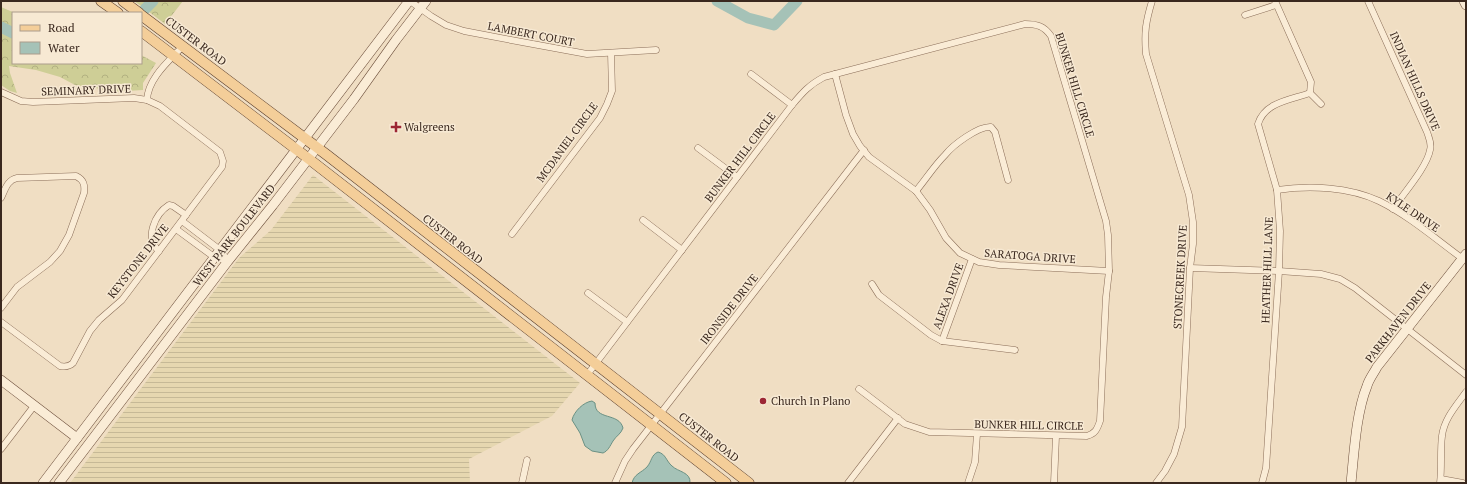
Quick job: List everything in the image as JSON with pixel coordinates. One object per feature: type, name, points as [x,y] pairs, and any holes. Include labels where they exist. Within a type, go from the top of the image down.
[{"type":"main road","points":[[101,1],[115,11]]},
{"type":"main road","name":"CUSTER ROAD","points":[[123,1],[137,12]]},
{"type":"main road","name":"WEST PARK BOULEVARD","points":[[43,483],[409,1]]},
{"type":"main road","points":[[1464,1],[1466,5]]},
{"type":"main road","name":"WEST PARK BOULEVARD","points":[[59,483],[228,261],[309,159],[423,5]]},
{"type":"main road","name":"CUSTER ROAD","points":[[142,15],[317,148],[749,483]]},
{"type":"main road","points":[[142,32],[309,159],[726,483]]},
{"type":"main road","points":[[369,53],[380,62]]},
{"type":"main road","name":"PARKHAVEN DRIVE","points":[[1352,483],[1356,436],[1367,385],[1377,367],[1464,257]]},
{"type":"main road","points":[[136,360],[147,368]]},
{"type":"main road","points":[[1,380],[77,438]]},
{"type":"street","points":[[115,11],[120,1]]},
{"type":"street","name":"LAMBERT COURT","points":[[409,1],[423,5],[446,25],[464,31],[570,52],[588,54],[656,50]]},
{"type":"street","name":"STONECREEK DRIVE","points":[[1152,1],[1146,23],[1146,54],[1189,195],[1193,222],[1182,427],[1174,454],[1165,471],[1156,483]]},
{"type":"street","name":"INDIAN HILLS DRIVE","points":[[1368,1],[1431,143],[1424,165],[1392,209]]},
{"type":"street","points":[[1245,15],[1276,3],[1311,82],[1310,93],[1321,104]]},
{"type":"street","name":"BUNKER HILL CIRCLE","points":[[587,375],[804,90],[824,77],[1025,24],[1036,24],[1041,26],[1051,36],[1106,221],[1108,235],[1109,271],[1106,297],[1100,421],[1095,433],[1087,436],[1056,436],[929,432],[905,424],[859,389]]},
{"type":"street","points":[[147,100],[147,92],[153,80],[183,46]]},
{"type":"street","name":"MCDANIEL CIRCLE","points":[[512,234],[600,118],[612,91],[611,53]]},
{"type":"street","points":[[751,74],[792,105]]},
{"type":"street","name":"SARATOGA DRIVE","points":[[836,74],[846,115],[853,134],[860,146],[869,156],[916,191],[930,210],[946,238],[960,253],[979,262],[999,266],[1109,271]]},
{"type":"street","name":"SEMINARY DRIVE","points":[[1,92],[21,101],[33,102],[134,98],[147,100],[160,106],[220,152],[223,161]]},
{"type":"street","name":"HEATHER HILL LANE","points":[[1262,483],[1266,468],[1279,271],[1280,231],[1277,190],[1258,124],[1260,117],[1270,107],[1310,93]]},
{"type":"street","points":[[916,191],[946,153],[971,134],[987,126],[991,127],[995,132],[1008,180]]},
{"type":"street","points":[[698,148],[737,178]]},
{"type":"street","name":"IRONSIDE DRIVE","points":[[615,483],[625,461],[651,426],[864,150]]},
{"type":"street","name":"KEYSTONE DRIVE","points":[[1,322],[60,366],[67,367],[73,363],[99,320],[122,300],[222,167],[223,161]]},
{"type":"street","points":[[1,198],[8,183],[14,179],[72,175],[79,177],[85,186],[84,193],[69,235],[60,251],[50,262],[18,286],[1,308]]},
{"type":"street","name":"KYLE DRIVE","points":[[1277,190],[1293,188],[1319,188],[1343,191],[1379,201],[1464,257]]},
{"type":"street","points":[[159,250],[154,245],[152,229],[154,223],[165,207],[169,205],[173,206],[186,215]]},
{"type":"street","points":[[643,220],[682,250]]},
{"type":"street","points":[[182,221],[217,254]]},
{"type":"street","points":[[176,229],[228,261]]},
{"type":"street","name":"ALEXA DRIVE","points":[[942,341],[972,259]]},
{"type":"street","points":[[1190,268],[1321,274],[1340,279],[1355,288],[1408,328],[1466,375]]},
{"type":"street","points":[[872,284],[879,295],[931,335],[942,341],[1015,350]]},
{"type":"street","points":[[588,293],[627,322]]},
{"type":"street","points":[[1463,483],[1441,481],[1442,436],[1450,414],[1466,392]]},
{"type":"street","points":[[1,449],[34,406]]},
{"type":"street","points":[[848,483],[898,418]]},
{"type":"street","points":[[968,483],[975,462],[977,434]]},
{"type":"street","points":[[1054,483],[1056,436]]},
{"type":"street","points":[[77,438],[87,446]]},
{"type":"street","points":[[522,483],[528,460]]},
{"type":"shaded area","points":[[313,175],[580,383],[552,416],[469,459],[470,483],[70,483],[239,258],[271,230]]},
{"type":"green space","points":[[134,1],[152,1],[144,8]]},
{"type":"green space","points":[[152,1],[183,1],[165,24],[144,8]]},
{"type":"green space","points":[[1,7],[13,12],[12,64],[142,64],[142,56],[156,63],[143,83],[143,90],[111,92],[75,85],[60,77],[36,70],[9,66],[17,93],[10,91],[1,85]]},
{"type":"water","points":[[592,401],[595,403],[596,409],[599,412],[617,420],[621,423],[623,428],[614,439],[608,450],[603,453],[592,451],[585,446],[580,433],[572,420],[575,413],[580,408],[586,403]]},
{"type":"water","points":[[658,452],[663,454],[672,466],[686,474],[690,479],[690,483],[632,483],[634,478],[647,467],[653,456]]},
{"type":"waterway","points":[[145,9],[153,1]]},
{"type":"waterway","points":[[717,1],[748,18],[774,25],[797,1]]},
{"type":"waterway","points":[[1,27],[12,32]]},
{"type":"place","name":"Walgreens","points":[[396,127]]},
{"type":"place","name":"Church In Plano","points":[[763,401]]}]
